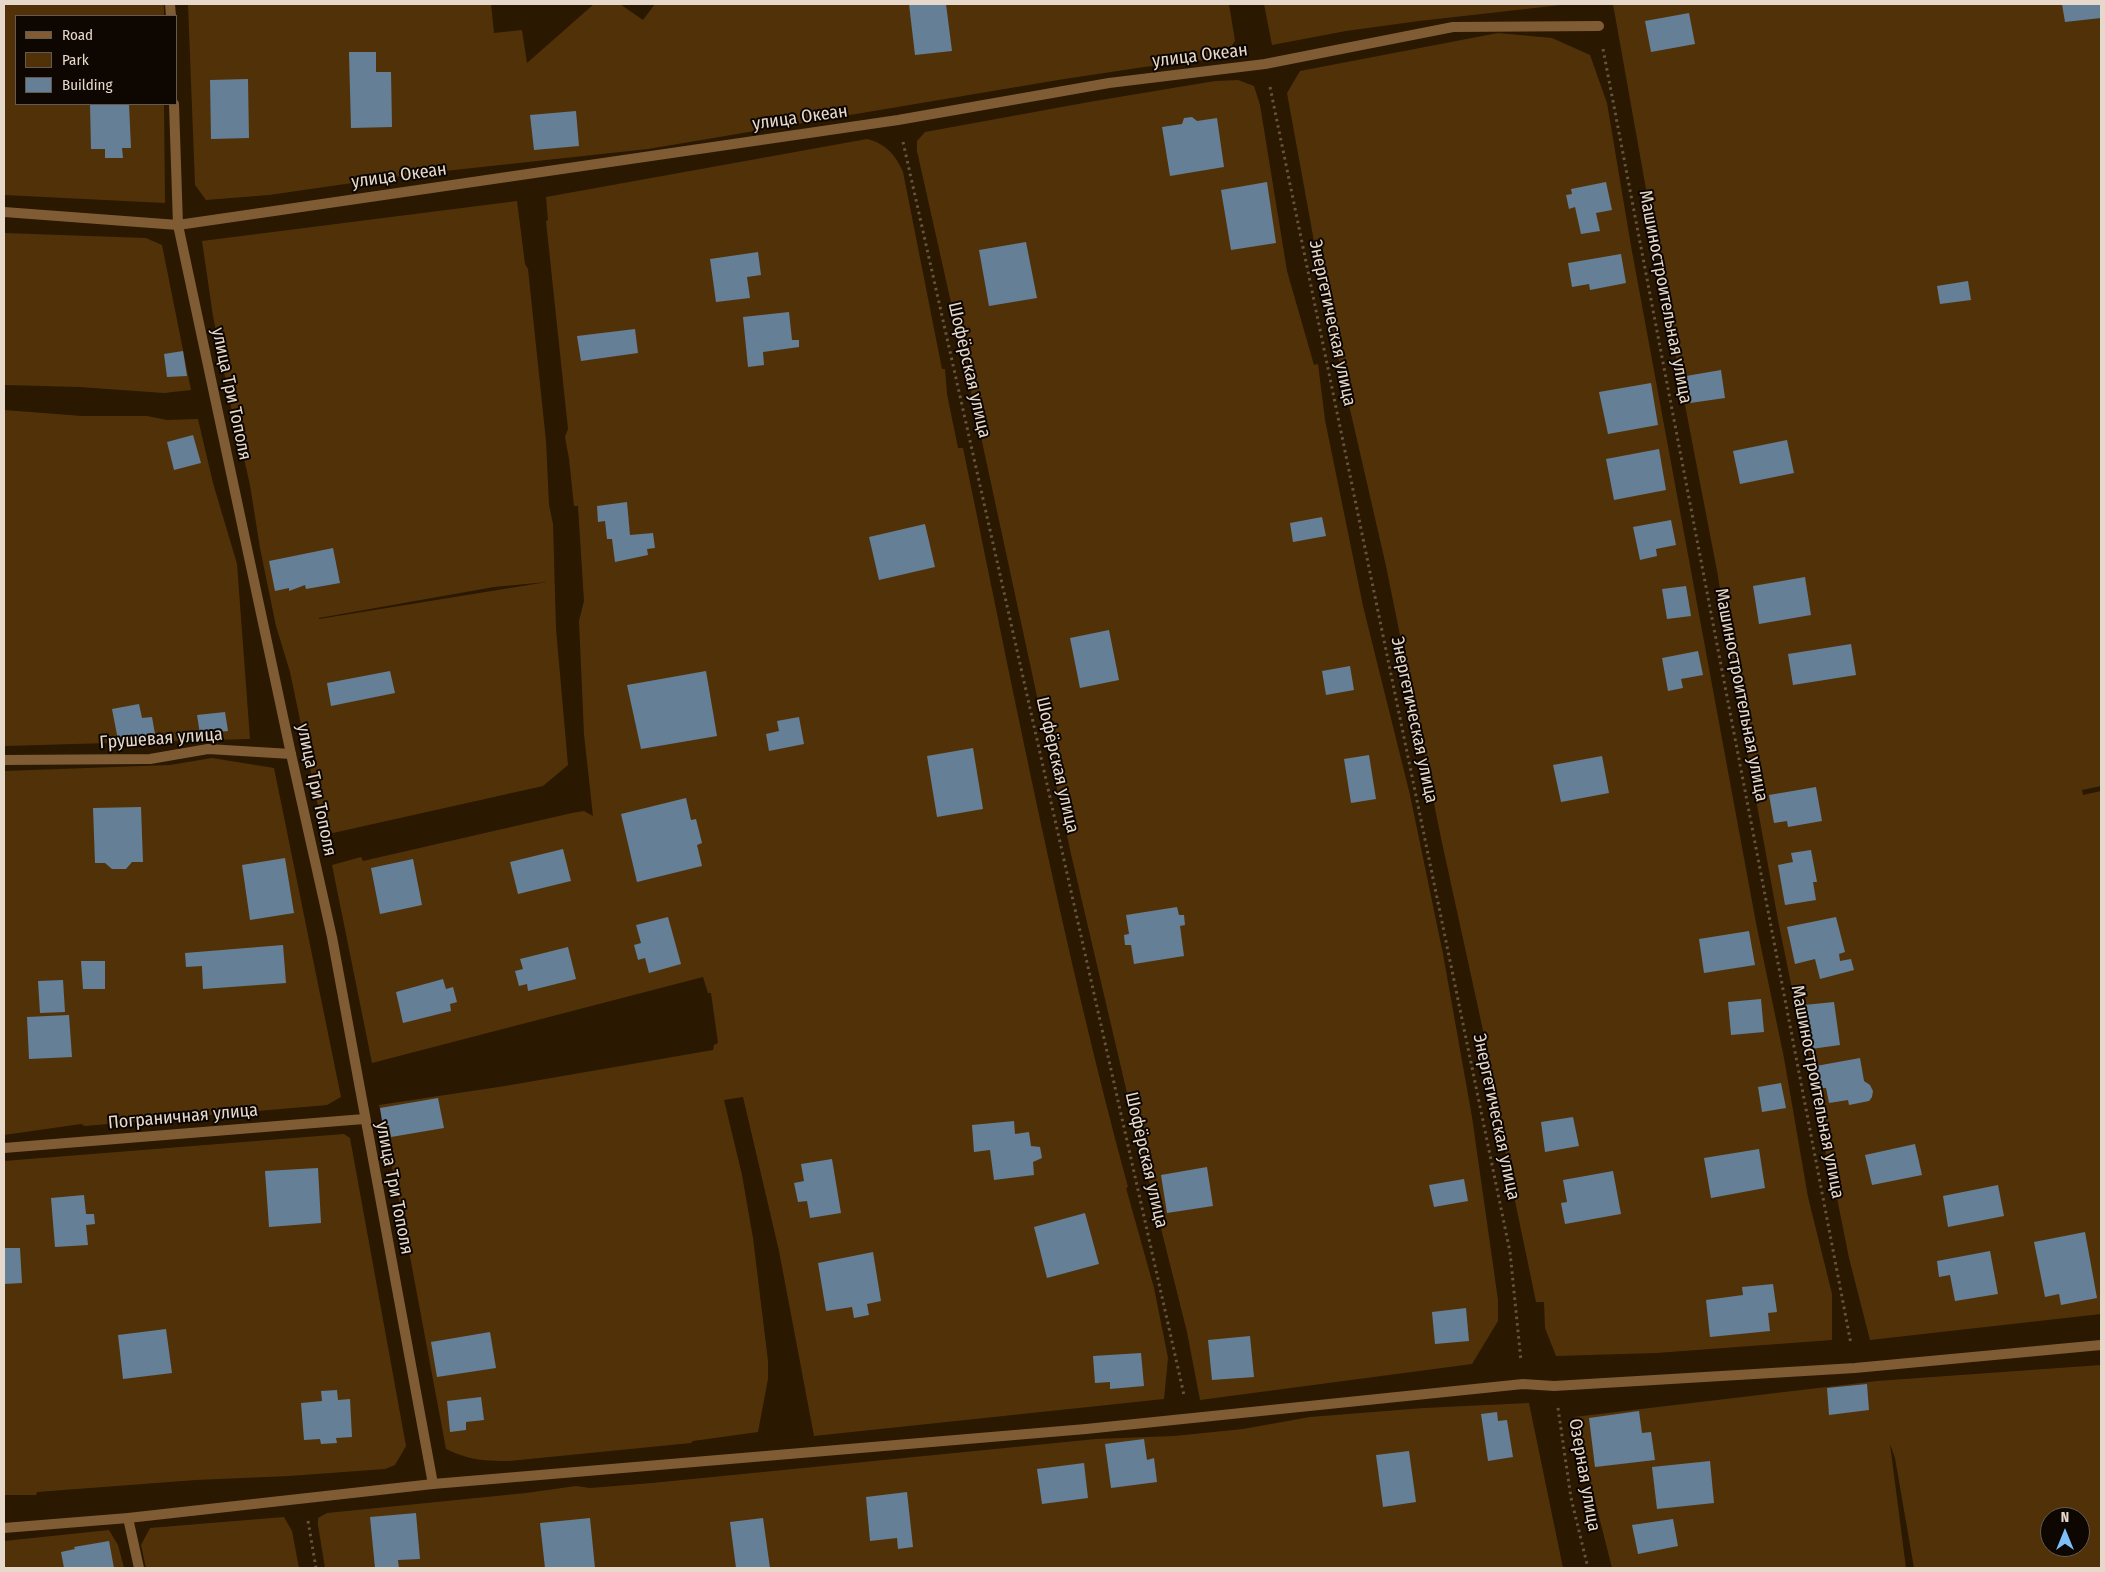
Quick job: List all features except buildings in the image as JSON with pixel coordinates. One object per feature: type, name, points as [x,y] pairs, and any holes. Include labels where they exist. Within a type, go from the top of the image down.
[{"type":"street","name":"улица Океан","points":[[4,212],[178,225],[898,120],[1109,83],[1265,64],[1453,27],[1599,26]]},
{"type":"street","name":"улица Три Тополя","points":[[174,105],[178,225],[332,937],[364,1119],[433,1484]]},
{"type":"street","name":"Грушевая улица","points":[[4,760],[150,759],[208,749],[291,754]]},
{"type":"street","name":"Пограничная улица","points":[[4,1148],[364,1119]]},
{"type":"street","points":[[4,1528],[128,1518],[433,1484],[1086,1428],[1523,1384],[1554,1386],[1855,1368],[2101,1345]]},
{"type":"street","points":[[128,1518],[138,1568]]},
{"type":"path","name":"Машиностроительная улица","points":[[1599,26],[1855,1368]]},
{"type":"path","name":"Энергетическая улица","points":[[1265,64],[1510,1252],[1523,1384]]},
{"type":"path","name":"Шофёрская улица","points":[[898,120],[1189,1417]]},
{"type":"path","name":"Озерная улица","points":[[1554,1386],[1571,1498],[1588,1568]]},
{"type":"path","points":[[304,1498],[316,1568]]},
{"type":"green space","points":[[4,4],[164,4],[164,15],[15,15],[15,105],[164,105],[165,203],[4,195]]},
{"type":"green space","points":[[188,4],[491,4],[494,33],[522,30],[527,63],[594,4],[620,4],[643,20],[655,4],[1229,4],[1235,41],[1223,58],[1144,67],[1058,80],[648,149],[408,175],[269,195],[206,200],[195,185]]},
{"type":"green space","points":[[1264,4],[1570,4],[1346,31],[1272,45]]},
{"type":"green space","points":[[1613,4],[2101,4],[2101,786],[2082,790],[2083,795],[2101,791],[2101,1314],[1870,1340],[1849,1258],[1836,1193],[1833,1195],[1809,1056],[1791,984],[1778,920],[1728,646],[1718,576],[1679,374]]},
{"type":"green space","points":[[1498,33],[1552,38],[1590,55],[1607,103],[1631,246],[1756,923],[1784,1058],[1808,1197],[1832,1294],[1832,1340],[1656,1353],[1556,1356],[1545,1328],[1544,1302],[1536,1302],[1509,1172],[1486,1044],[1441,838],[1386,566],[1324,296],[1287,93],[1300,71]]},
{"type":"green space","points":[[1238,80],[1254,86],[1260,105],[1287,271],[1314,365],[1318,364],[1325,420],[1363,606],[1410,795],[1443,954],[1472,1117],[1498,1300],[1498,1321],[1472,1364],[1200,1400],[1187,1332],[1127,1093],[1071,854],[917,151],[917,141],[925,132],[1215,81]]},
{"type":"green space","points":[[867,139],[885,147],[897,160],[903,172],[942,369],[945,369],[947,394],[958,448],[963,448],[1060,911],[1128,1187],[1126,1188],[1154,1288],[1168,1358],[1164,1399],[814,1436],[779,1251],[743,1097],[724,1100],[742,1175],[753,1238],[768,1361],[768,1379],[758,1432],[693,1441],[691,1443],[509,1461],[484,1460],[462,1456],[446,1449],[402,1214],[379,1105],[505,1086],[713,1050],[714,1045],[718,1043],[711,993],[708,993],[703,977],[372,1063],[332,865],[361,857],[363,861],[572,813],[584,811],[593,816],[584,734],[579,621],[584,601],[578,506],[574,506],[565,437],[568,429],[546,221],[548,220],[546,197]]},
{"type":"green space","points":[[517,201],[525,264],[528,269],[546,441],[549,505],[553,524],[556,629],[568,765],[543,786],[324,835],[290,672],[276,626],[260,548],[250,485],[235,419],[242,416],[241,410],[232,412],[213,316],[202,241]],"holes":[[[547,582],[319,619],[494,587]]]},
{"type":"green space","points":[[4,233],[146,238],[162,245],[191,390],[164,393],[79,387],[4,385]]},
{"type":"green space","points":[[4,410],[82,416],[147,416],[167,420],[198,419],[213,483],[237,564],[250,739],[4,746]]},
{"type":"green space","points":[[212,758],[274,768],[341,1097],[327,1105],[85,1126],[81,1124],[4,1135],[4,771],[170,765]]},
{"type":"green space","points":[[344,1134],[350,1138],[406,1446],[395,1465],[385,1469],[196,1480],[37,1492],[36,1495],[4,1495],[4,1161]]},
{"type":"green space","points":[[2101,1365],[2101,1568],[1914,1568],[1895,1458],[1890,1444],[1906,1568],[1612,1568],[1574,1417],[1877,1381]]},
{"type":"green space","points":[[1529,1403],[1563,1568],[325,1568],[318,1525],[318,1518],[327,1513],[526,1493],[576,1486],[590,1488],[652,1483],[1096,1439],[1174,1436],[1243,1429],[1310,1417],[1424,1408]]},
{"type":"green space","points":[[284,1517],[292,1531],[299,1568],[146,1568],[141,1545],[150,1528]]},
{"type":"green space","points":[[109,1530],[118,1545],[124,1568],[4,1568],[4,1541]]}]
